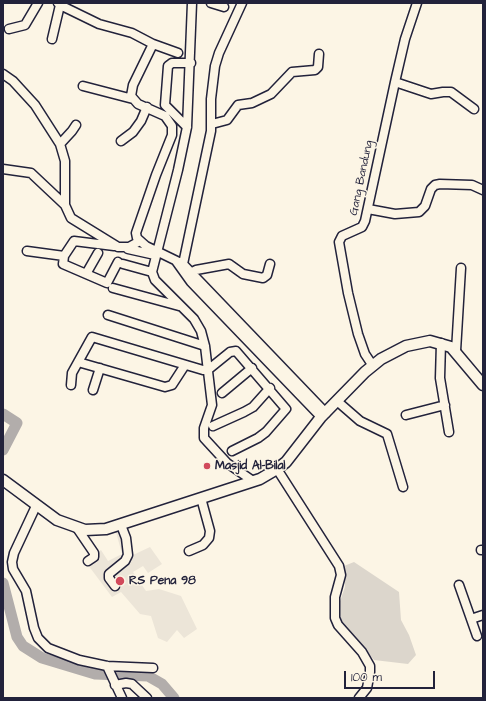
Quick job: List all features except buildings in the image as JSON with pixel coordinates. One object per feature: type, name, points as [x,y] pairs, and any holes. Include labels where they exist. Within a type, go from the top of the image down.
[{"type":"main road","points":[[3,480],[36,506],[57,520],[77,528],[96,530],[121,525],[253,481],[277,469],[286,462],[323,415],[373,366],[389,354],[406,346],[430,341],[441,343],[456,352],[483,385]]},
{"type":"street","points":[[9,29],[25,25],[38,3]]},
{"type":"street","points":[[192,3],[191,63],[187,127],[152,272],[155,280],[199,325],[205,346],[212,405],[204,428],[204,438],[227,463],[253,481]]},
{"type":"street","points":[[211,3],[224,7]]},
{"type":"street","points":[[242,3],[217,60],[212,81],[212,124],[179,263],[191,282],[323,415]]},
{"type":"street","name":"Gang Bandung","points":[[373,366],[365,354],[358,334],[348,293],[339,242],[342,236],[364,224],[405,39],[417,3]]},
{"type":"street","points":[[52,39],[59,4],[99,24],[132,32],[152,44],[178,53]]},
{"type":"street","points":[[133,99],[131,96],[132,89],[152,44]]},
{"type":"street","points":[[212,124],[228,120],[238,105],[252,103],[271,94],[292,72],[315,70],[318,67],[319,54]]},
{"type":"street","points":[[187,127],[165,105],[168,66],[172,63],[191,63]]},
{"type":"street","points":[[3,74],[13,81],[35,105],[60,144],[64,161],[65,204],[71,218],[118,247]]},
{"type":"street","points":[[395,82],[431,94],[451,92],[474,109]]},
{"type":"street","points":[[83,86],[133,99],[165,116],[171,123],[173,130],[171,139],[156,175],[136,233],[140,241],[156,253],[179,263],[190,273],[323,415]]},
{"type":"street","points":[[121,142],[131,135],[138,126],[147,107]]},
{"type":"street","points":[[60,144],[76,125]]},
{"type":"street","points":[[3,169],[31,173],[65,204]]},
{"type":"street","points":[[368,209],[395,214],[419,212],[425,206],[431,189],[435,185],[440,184],[469,185],[483,190]]},
{"type":"street","points":[[140,241],[129,247],[118,247],[77,240],[71,243],[64,256],[63,264],[107,283],[121,263],[152,272]]},
{"type":"street","points":[[128,249],[156,253]]},
{"type":"street","points":[[27,251],[64,256]]},
{"type":"street","points":[[86,274],[98,253]]},
{"type":"street","points":[[190,273],[196,270],[229,264],[243,274],[263,278],[268,275],[270,264]]},
{"type":"street","points":[[456,352],[461,268]]},
{"type":"street","points":[[113,288],[179,306]]},
{"type":"street","points":[[108,314],[205,346]]},
{"type":"street","points":[[71,385],[72,373],[92,337],[203,370],[208,369],[233,351],[236,351],[285,406],[285,410],[266,432],[258,438],[232,451]]},
{"type":"street","points":[[441,343],[440,378],[449,432]]},
{"type":"street","points":[[78,362],[169,387],[185,365]]},
{"type":"street","points":[[93,390],[100,368]]},
{"type":"street","points":[[222,393],[252,368]]},
{"type":"street","points":[[213,426],[253,407],[270,388]]},
{"type":"street","points":[[337,401],[360,421],[387,434],[403,487]]},
{"type":"street","points":[[406,415],[444,405]]},
{"type":"street","points":[[277,469],[339,566],[341,575],[335,597],[335,618],[338,625],[362,652],[370,666],[367,688],[360,698]]},
{"type":"street","points":[[189,551],[204,545],[209,538],[210,531],[201,498]]},
{"type":"street","points":[[36,506],[14,553],[12,562],[13,569],[26,591],[34,628],[38,638],[48,648],[79,660],[107,666],[153,668]]},
{"type":"street","points":[[115,586],[109,578],[109,574],[124,561],[128,555],[126,538],[121,525]]},
{"type":"street","points":[[77,528],[94,553],[94,558],[88,561]]},
{"type":"street","points":[[459,585],[477,636]]},
{"type":"street","points":[[471,619],[483,615]]},
{"type":"street","points":[[107,666],[122,698]]},
{"type":"street","points":[[114,682],[126,682],[132,684],[147,698]]},
{"type":"shaded area","name":"RS Pena 98","points":[[116,532],[127,533],[133,555],[150,547],[162,564],[148,573],[143,566],[133,572],[146,591],[159,589],[181,596],[197,629],[184,638],[177,630],[167,642],[158,638],[151,616],[140,614],[121,592],[112,597],[85,561],[101,550],[108,561],[122,554]]},
{"type":"shaded area","points":[[354,562],[399,592],[401,620],[409,635],[416,655],[408,664],[374,660],[341,622],[338,607],[345,587],[344,566]]},
{"type":"waterway","points":[[3,414],[17,423],[3,450]]},
{"type":"waterway","points":[[3,583],[17,637],[23,646],[42,658],[95,674],[148,676],[162,684],[174,698]]},
{"type":"place","name":"Masjid Al-Bilal","points":[[207,466]]},
{"type":"place","name":"RS Pena 98","points":[[120,581]]}]
